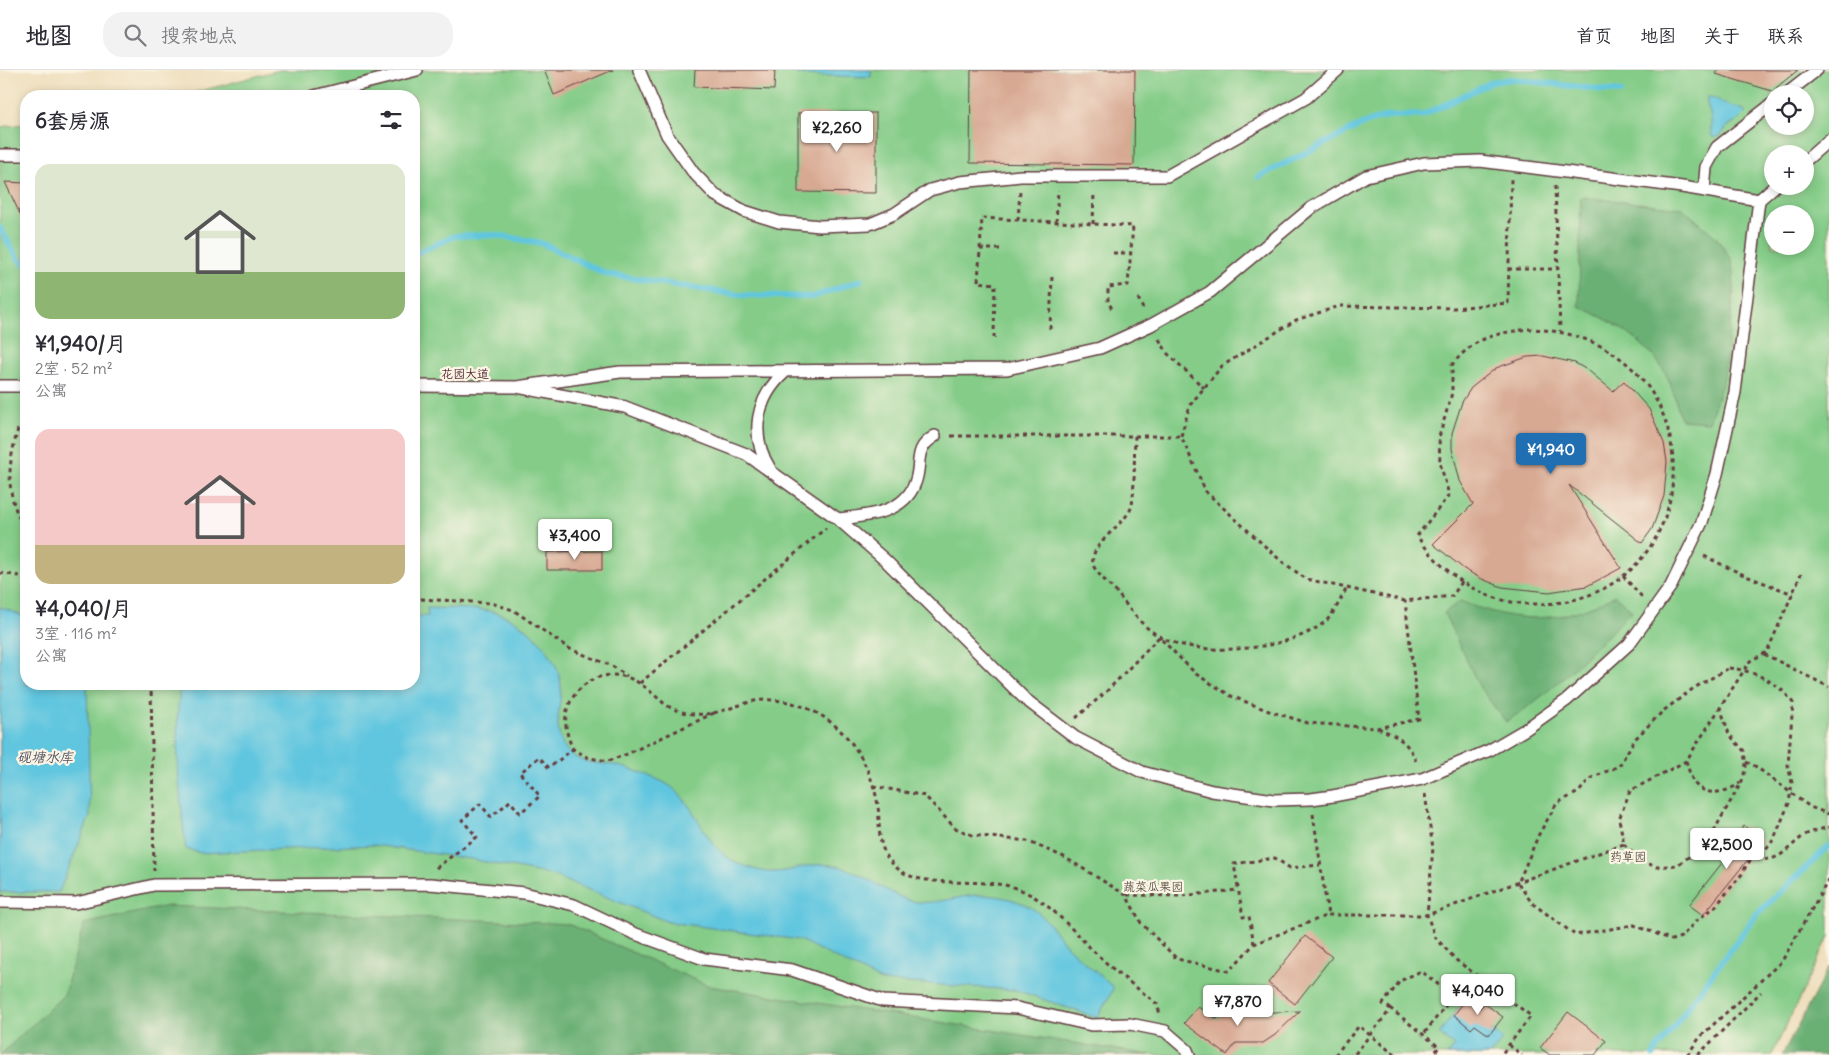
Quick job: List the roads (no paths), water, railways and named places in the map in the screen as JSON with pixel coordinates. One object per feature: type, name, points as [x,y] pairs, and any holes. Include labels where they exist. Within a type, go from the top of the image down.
[{"type":"lane","points":[[338,90],[417,70]]},
{"type":"lane","points":[[639,70],[668,136],[693,172],[715,195],[744,211],[779,222],[820,226],[870,224],[894,214],[930,190],[960,182],[1021,176],[1166,176],[1306,98],[1338,70]]},
{"type":"lane","points":[[1798,85],[1818,70]]},
{"type":"lane","points":[[1704,190],[1706,168],[1716,146],[1764,110]]},
{"type":"lane","points":[[1814,153],[1829,140]]},
{"type":"lane","points":[[0,155],[20,155]]},
{"type":"lane","points":[[517,386],[620,372],[1007,369],[1100,348],[1151,325],[1210,292],[1311,208],[1366,176],[1424,163],[1480,161],[1704,190],[1759,200]]},
{"type":"lane","points":[[517,386],[625,408],[746,454],[838,518],[886,560],[1026,700],[1076,738],[1142,772],[1212,791],[1274,800],[1311,800],[1422,779],[1490,750],[1526,729],[1568,700],[1629,644],[1671,586],[1690,549],[1717,474],[1735,392],[1759,200],[1765,195]]},
{"type":"lane","points":[[773,473],[761,450],[758,432],[758,413],[768,390],[785,372]]},
{"type":"lane","points":[[0,386],[20,386]]},
{"type":"lane","name":"花园大道","points":[[420,386],[517,386]]},
{"type":"lane","points":[[838,518],[872,516],[896,506],[908,495],[915,483],[918,457],[924,443],[935,436]]},
{"type":"lane","points":[[0,902],[76,903],[154,885],[430,884],[524,893],[574,905],[633,933],[704,959],[792,970],[882,1001],[1017,1008],[1092,1025],[1130,1024],[1165,1031],[1187,1050],[1189,1055]]},
{"type":"water","points":[[797,70],[871,70],[871,77],[797,75]]},
{"type":"water","points":[[1707,97],[1746,112],[1736,122],[1729,125],[1720,136],[1713,138]]},
{"type":"water","name":"砚塘水库","points":[[0,607],[20,615],[20,690],[87,690],[90,816],[59,892],[0,892]]},
{"type":"water","points":[[427,608],[485,610],[505,616],[527,630],[538,639],[546,650],[558,673],[561,685],[558,716],[560,739],[570,753],[589,762],[619,766],[642,773],[676,790],[692,810],[712,842],[720,851],[735,862],[770,872],[824,864],[842,867],[861,875],[898,896],[916,902],[934,902],[985,895],[1023,903],[1030,907],[1045,919],[1068,947],[1114,988],[1097,1018],[1016,990],[881,981],[800,940],[668,922],[552,875],[470,859],[374,845],[201,853],[186,849],[178,766],[177,726],[179,690],[420,690],[420,616],[428,616]]},
{"type":"water","points":[[1460,1006],[1503,1039],[1490,1055],[1447,1055],[1454,1046],[1439,1034]]},
{"type":"waterway","points":[[1258,177],[1365,123],[1388,116],[1423,115],[1492,82],[1511,79],[1621,92]]},
{"type":"waterway","points":[[0,228],[20,260]]},
{"type":"waterway","points":[[420,251],[455,236],[495,235],[541,243],[606,274],[739,295],[813,297],[861,280]]},
{"type":"waterway","points":[[1653,1055],[1756,915],[1829,846]]},
{"type":"park label","name":"药草园","points":[[1628,856]]},
{"type":"park label","name":"蔬菜瓜果园","points":[[1153,886]]}]
